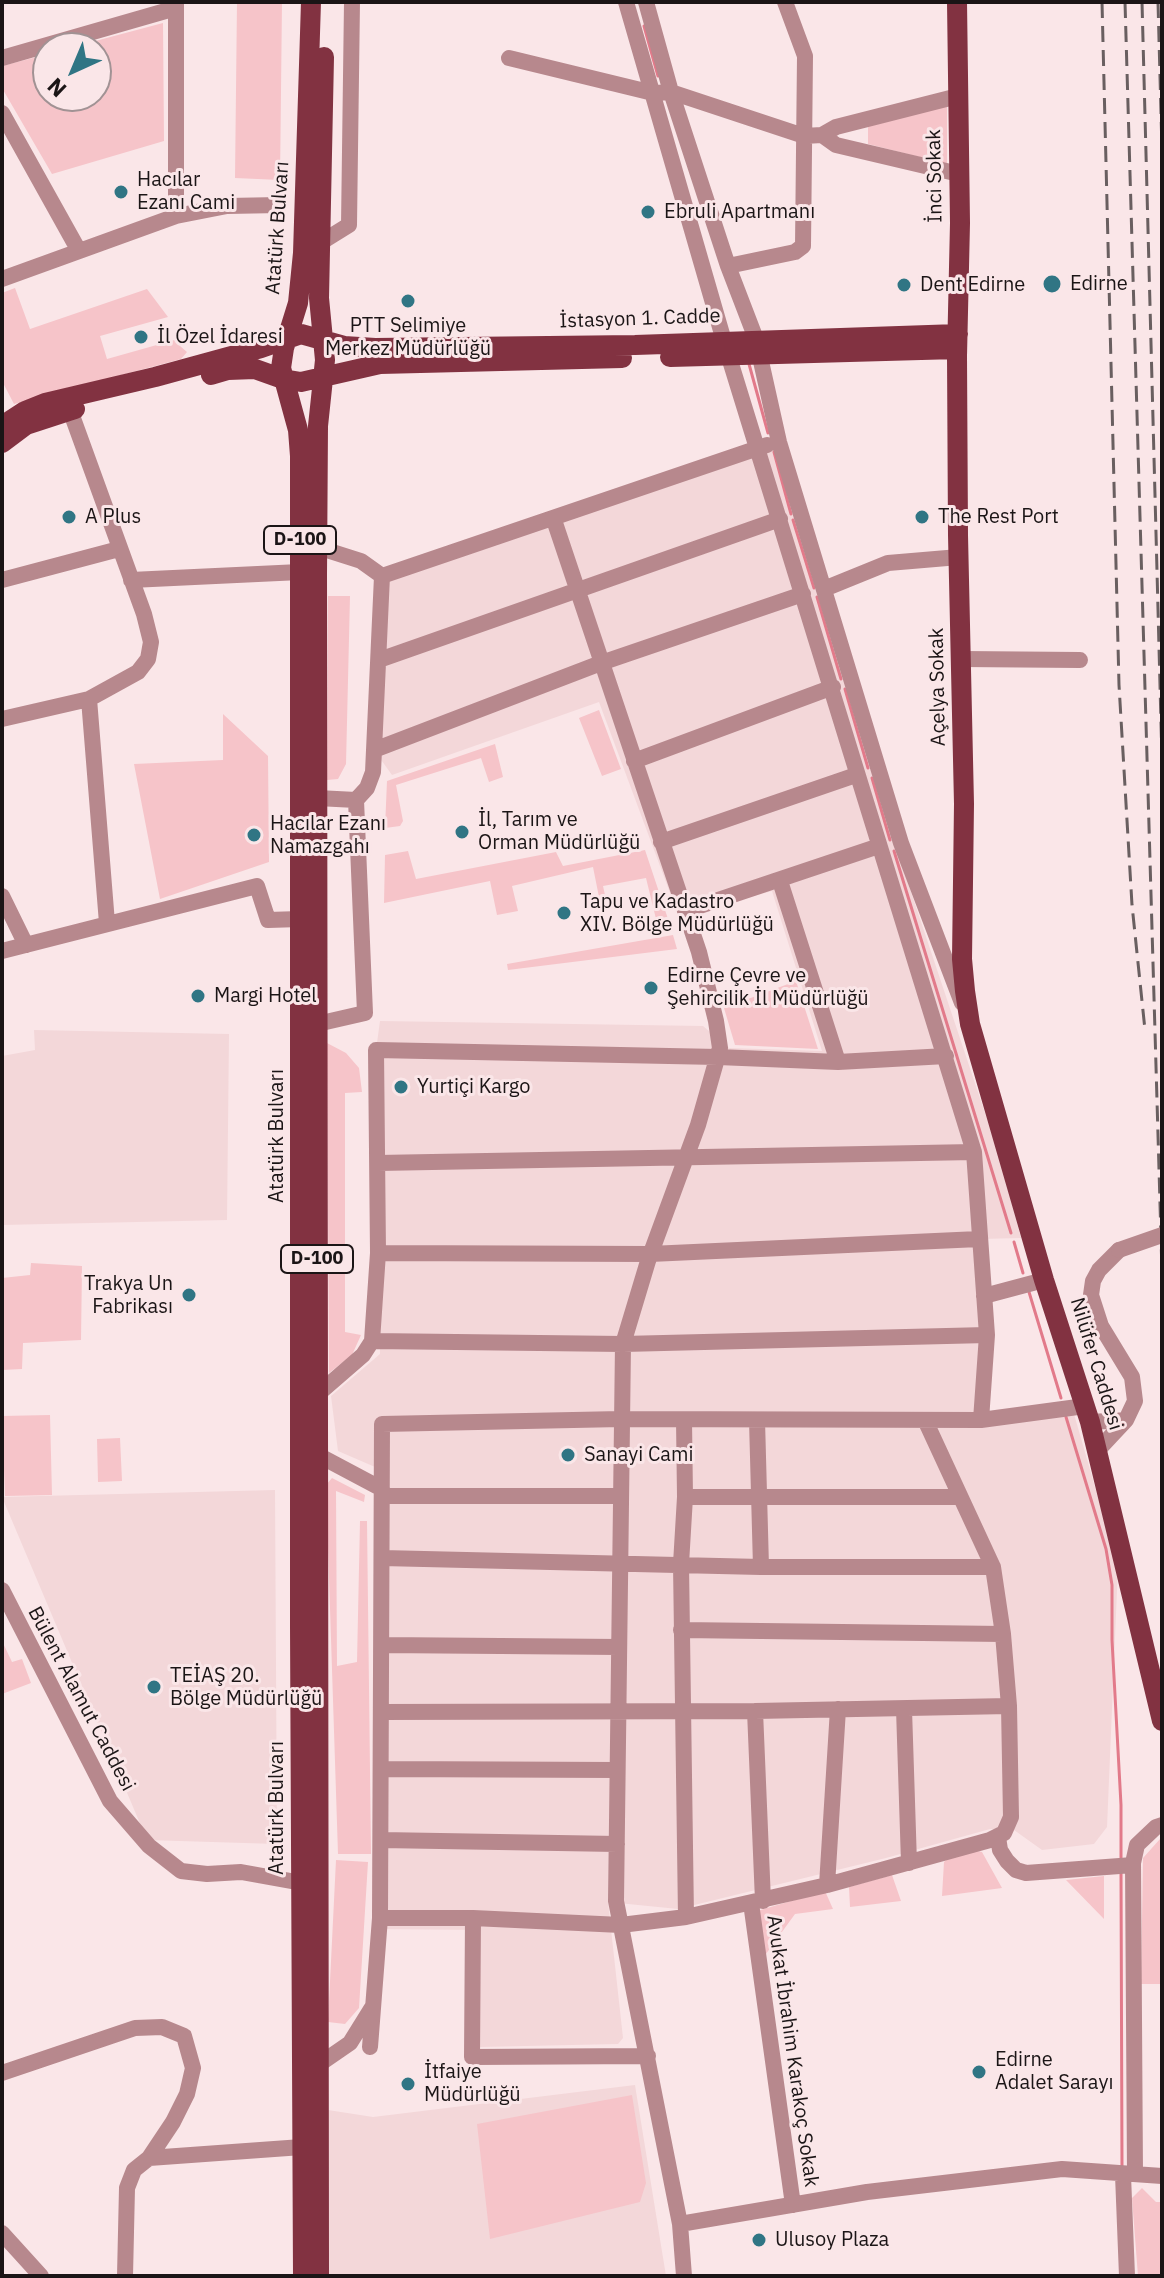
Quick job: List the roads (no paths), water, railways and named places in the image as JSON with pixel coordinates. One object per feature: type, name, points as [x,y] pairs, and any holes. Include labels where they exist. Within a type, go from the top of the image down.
[{"type":"main road","name":"Atatürk Bulvarı","points":[[303,2276],[300,572],[298,430],[281,368],[298,303],[303,253],[311,2]]},
{"type":"main road","name":"Atatürk Bulvarı","points":[[319,2276],[317,547],[318,426],[324,377],[319,298],[325,2]]},
{"type":"main road","name":"İnci Sokak","points":[[957,2],[958,341]]},
{"type":"main road","points":[[5,418],[45,403],[155,377],[261,348],[288,337],[301,334],[323,341]]},
{"type":"main road","name":"İstasyon 1. Cadde","points":[[323,341],[344,346],[382,348],[726,348]]},
{"type":"main road","name":"İstasyon 1. Cadde","points":[[324,377],[380,364],[758,346],[958,341]]},
{"type":"main road","name":"Açelya Sokak","points":[[958,341],[964,804],[962,959],[970,1024]]},
{"type":"main road","points":[[2,443],[26,425],[70,410],[228,370],[255,369],[301,382],[324,377]]},
{"type":"main road","name":"Nilüfer Caddesi","points":[[970,1024],[1044,1280],[1088,1414],[1162,1721]]},
{"type":"street","points":[[320,243],[349,225],[352,2]]},
{"type":"street","points":[[626,2],[726,348],[974,1152],[987,1335],[981,1420]]},
{"type":"street","points":[[646,2],[671,92],[728,266],[758,346],[779,442],[901,843],[970,1024]]},
{"type":"street","points":[[728,266],[795,252],[803,246],[805,56],[785,2]]},
{"type":"street","points":[[2,58],[176,5],[176,216]]},
{"type":"street","points":[[509,58],[653,93],[671,92],[804,136],[822,135],[836,127],[958,96]]},
{"type":"street","points":[[2,113],[79,251]]},
{"type":"street","points":[[822,135],[836,145],[959,174]]},
{"type":"street","points":[[2,279],[176,216],[227,206],[280,205]]},
{"type":"street","points":[[2,719],[89,699],[138,672],[148,659],[151,642],[70,410]]},
{"type":"street","points":[[382,576],[779,442]]},
{"type":"street","points":[[379,660],[780,519]]},
{"type":"street","points":[[554,520],[699,952],[720,1048],[623,1344],[616,1901],[680,2224],[684,2276]]},
{"type":"street","points":[[317,547],[361,561],[382,576]]},
{"type":"street","points":[[2,580],[119,549]]},
{"type":"street","points":[[824,589],[888,563],[959,557]]},
{"type":"street","points":[[131,580],[300,572]]},
{"type":"street","points":[[317,1024],[365,1013],[356,800],[367,788],[373,772],[382,576]]},
{"type":"street","points":[[374,750],[601,663],[803,594]]},
{"type":"street","points":[[962,659],[1080,660]]},
{"type":"street","points":[[634,761],[833,687]]},
{"type":"street","points":[[89,699],[107,923]]},
{"type":"street","points":[[661,842],[856,775]]},
{"type":"street","points":[[317,798],[356,800]]},
{"type":"street","points":[[685,911],[879,846]]},
{"type":"street","points":[[780,881],[838,1062]]},
{"type":"street","points":[[2,951],[257,886],[268,920],[300,919]]},
{"type":"street","points":[[2,896],[26,945]]},
{"type":"street","points":[[318,1394],[363,1355],[372,1341],[378,1253],[376,1050],[838,1062],[946,1056]]},
{"type":"street","points":[[378,1163],[974,1152]]},
{"type":"street","points":[[1097,1451],[1126,1420],[1135,1401],[1132,1377],[1101,1326],[1091,1295],[1093,1281],[1099,1270],[1119,1250],[1162,1235]]},
{"type":"street","points":[[378,1253],[650,1254],[979,1239]]},
{"type":"street","points":[[984,1296],[1044,1280]]},
{"type":"street","points":[[372,1341],[623,1344],[987,1335]]},
{"type":"street","points":[[370,2047],[380,1918],[382,1424],[621,1419],[981,1420],[1088,1414],[1126,1420]]},
{"type":"street","points":[[684,1420],[681,1630],[686,1917]]},
{"type":"street","points":[[757,1420],[761,1567]]},
{"type":"street","points":[[380,1918],[473,1918],[621,1925],[686,1917],[827,1885],[998,1837],[1009,1825],[1011,1817],[1009,1706],[993,1567],[925,1420]]},
{"type":"street","points":[[318,1455],[382,1492],[621,1496]]},
{"type":"street","points":[[685,1497],[959,1497]]},
{"type":"street","points":[[382,1558],[761,1567],[993,1567]]},
{"type":"street","name":"Bülent Alamut Caddesi","points":[[2,1590],[7,1614],[110,1801],[149,1846],[181,1871],[207,1874],[241,1872],[302,1883]]},
{"type":"street","points":[[681,1630],[1003,1634]]},
{"type":"street","points":[[382,1645],[619,1647]]},
{"type":"street","points":[[381,1712],[755,1711],[1009,1706]]},
{"type":"street","points":[[827,1885],[838,1709]]},
{"type":"street","points":[[904,1709],[909,1863]]},
{"type":"street","name":"Avukat İbrahim Karakoç Sokak","points":[[755,1711],[757,1902],[793,2205]]},
{"type":"street","points":[[382,1769],[617,1770]]},
{"type":"street","points":[[1127,2276],[1129,2174],[1124,1865],[1137,1845],[1162,1825]]},
{"type":"street","points":[[998,1837],[1000,1850],[1007,1861],[1016,1870],[1026,1873],[1124,1865]]},
{"type":"street","points":[[381,1840],[617,1844]]},
{"type":"street","points":[[473,1918],[472,2057],[648,2056]]},
{"type":"street","points":[[321,2063],[350,2043],[374,2004]]},
{"type":"street","points":[[2,2073],[135,2028],[162,2027],[184,2036],[193,2068],[187,2094],[149,2158],[134,2170],[127,2188],[125,2276]]},
{"type":"street","points":[[149,2158],[302,2147]]},
{"type":"street","points":[[680,2224],[867,2192],[1062,2169],[1162,2176]]},
{"type":"street","points":[[2,2233],[41,2276]]},
{"type":"waterway","points":[[644,26],[658,76]]},
{"type":"waterway","points":[[749,364],[768,433]]},
{"type":"waterway","points":[[774,452],[791,514]]},
{"type":"waterway","points":[[793,520],[814,588]]},
{"type":"waterway","points":[[817,597],[841,679]]},
{"type":"waterway","points":[[845,689],[868,768]]},
{"type":"waterway","points":[[872,778],[890,840]]},
{"type":"waterway","points":[[894,851],[1011,1233]]},
{"type":"waterway","points":[[1014,1242],[1023,1273]]},
{"type":"waterway","points":[[1029,1292],[1061,1398]]},
{"type":"waterway","points":[[1066,1417],[1106,1549],[1112,1585],[1121,1860]]},
{"type":"waterway","points":[[1121,1872],[1122,2168]]},
{"type":"railway","points":[[1102,2],[1119,685],[1132,905],[1145,1030]]},
{"type":"railway","points":[[1125,2],[1162,1272]]},
{"type":"railway","points":[[1142,2],[1162,761]]},
{"type":"railway","points":[[1158,2],[1162,150]]},
{"type":"place","name":"Hacılar Ezanı Cami","points":[[121,192]]},
{"type":"place","name":"Ebruli Apartmanı","points":[[648,212]]},
{"type":"place","name":"Edirne","points":[[1052,284]]},
{"type":"place","name":"Dent Edirne","points":[[904,285]]},
{"type":"place","name":"PTT Selimiye Merkez Müdürlüğü","points":[[408,301]]},
{"type":"place","name":"İl Özel İdaresi","points":[[141,337]]},
{"type":"place","name":"A Plus","points":[[69,517]]},
{"type":"place","name":"The Rest Port","points":[[922,517]]},
{"type":"place","name":"İl, Tarım ve Orman Müdürlüğü","points":[[462,832]]},
{"type":"place","name":"Hacılar Ezanı Namazgahı","points":[[254,835]]},
{"type":"place","name":"Tapu ve Kadastro XIV. Bölge Müdürlüğü","points":[[564,913]]},
{"type":"place","name":"Edirne Çevre ve Şehircilik İl Müdürlüğü","points":[[651,988]]},
{"type":"place","name":"Margi Hotel","points":[[198,996]]},
{"type":"place","name":"Yurtiçi Kargo","points":[[401,1087]]},
{"type":"place","name":"Trakya Un Fabrikası","points":[[189,1295]]},
{"type":"place","name":"Sanayi Cami","points":[[568,1455]]},
{"type":"place","name":"TEİAŞ 20. Bölge Müdürlüğü","points":[[154,1687]]},
{"type":"place","name":"Edirne Adalet Sarayı","points":[[979,2072]]},
{"type":"place","name":"İtfaiye Müdürlüğü","points":[[408,2084]]},
{"type":"place","name":"Ulusoy Plaza","points":[[759,2240]]}]
